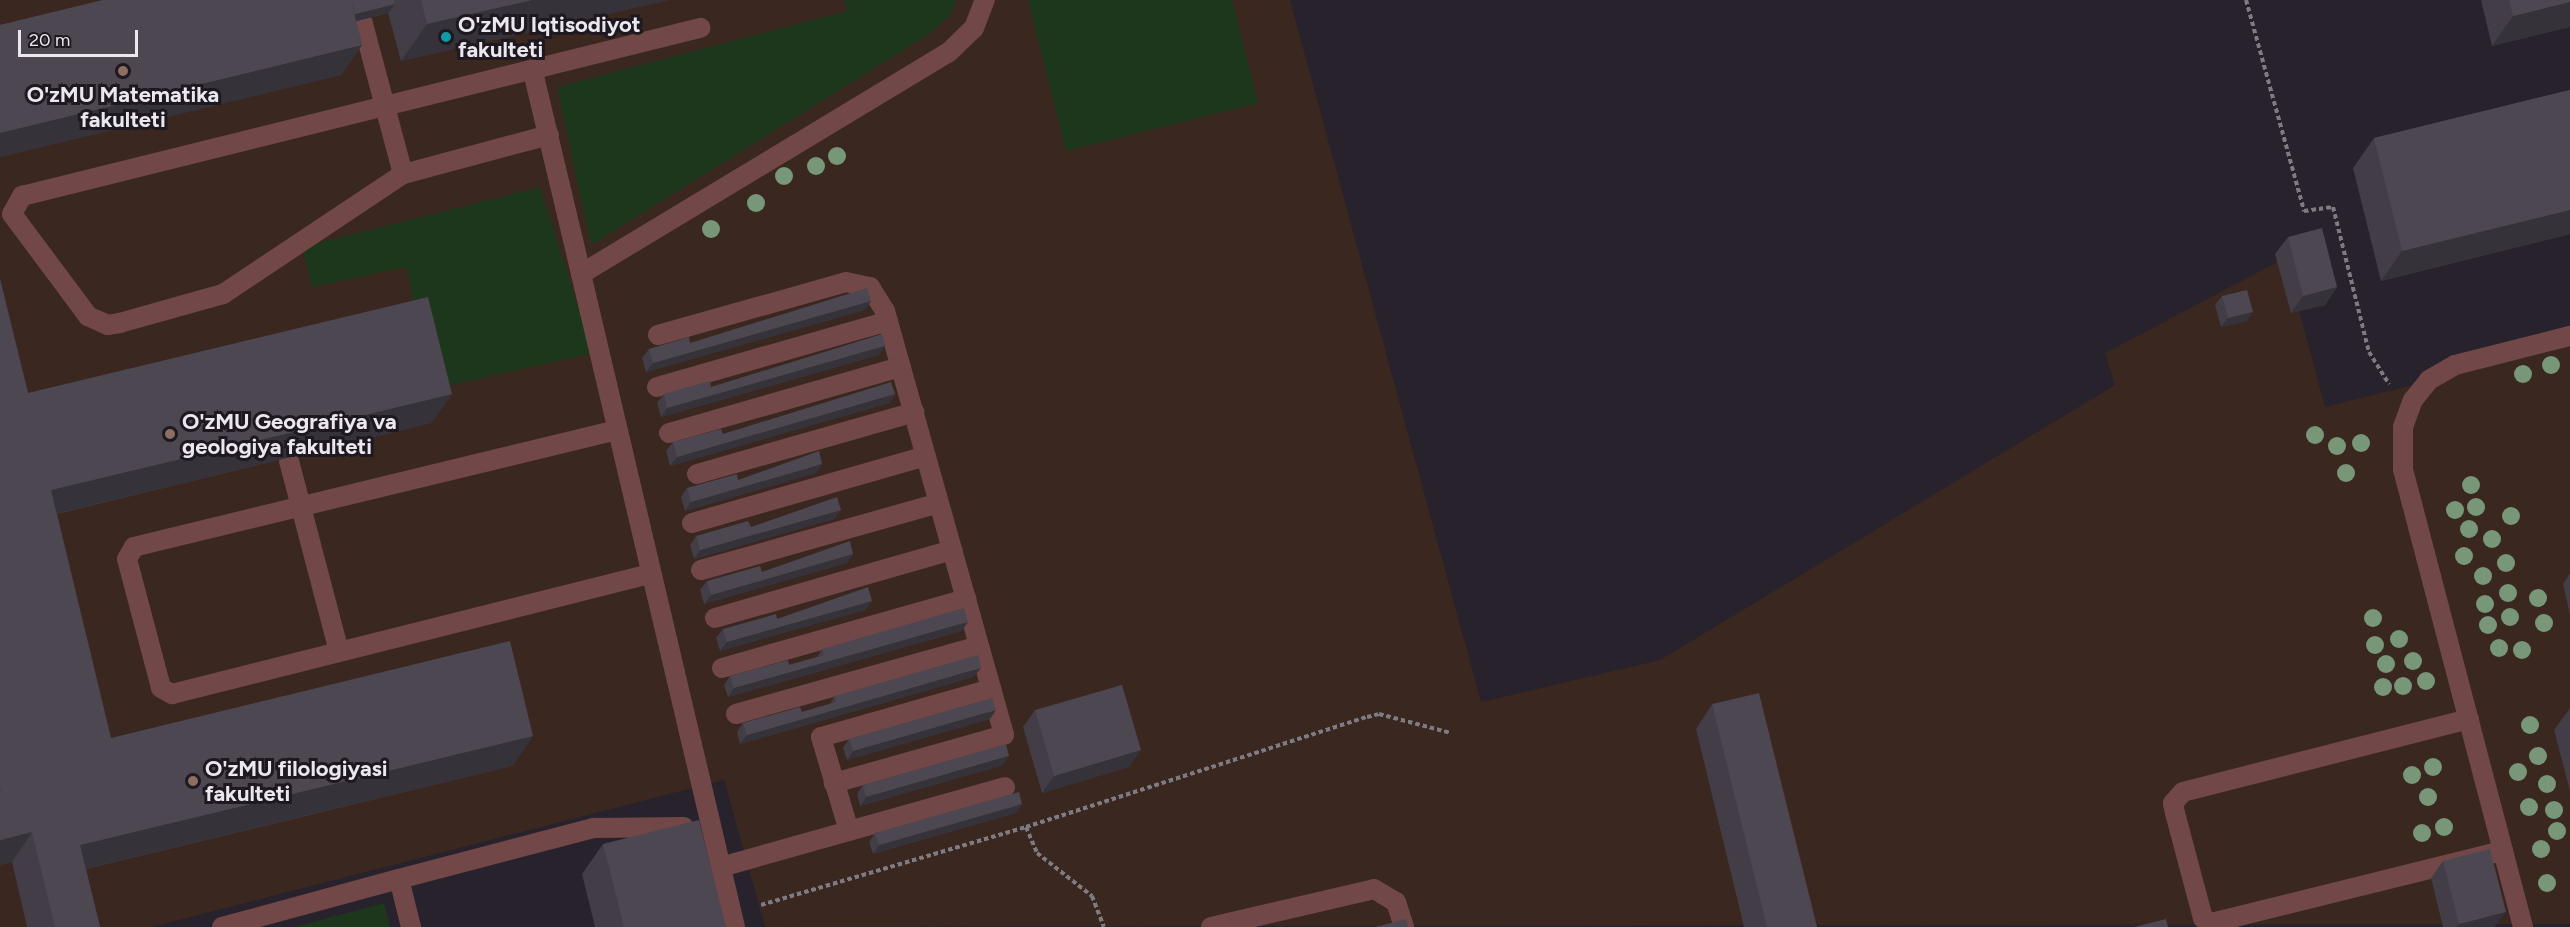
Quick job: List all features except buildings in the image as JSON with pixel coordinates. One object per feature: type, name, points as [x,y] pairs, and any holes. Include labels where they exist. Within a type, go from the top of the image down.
[{"type":"lane","points":[[581,274],[948,53],[974,28],[985,0]]},
{"type":"lane","points":[[362,20],[403,174]]},
{"type":"lane","points":[[549,135],[403,174],[223,294],[108,325],[88,316],[12,214],[22,196],[533,72],[700,28]]},
{"type":"lane","points":[[533,72],[733,920]]},
{"type":"lane","points":[[658,334],[846,282],[870,287],[888,321],[1004,735],[834,783]]},
{"type":"lane","points":[[657,387],[888,321]]},
{"type":"lane","points":[[2523,927],[2403,469],[2403,427],[2412,400],[2429,380],[2455,365],[2570,336]]},
{"type":"lane","points":[[669,433],[901,367]]},
{"type":"lane","points":[[697,474],[914,412]]},
{"type":"lane","points":[[617,430],[129,549],[161,688],[178,693],[651,574]]},
{"type":"lane","points":[[692,523],[926,456]]},
{"type":"lane","points":[[289,461],[339,652]]},
{"type":"lane","points":[[701,570],[939,504]]},
{"type":"lane","points":[[715,618],[952,550]]},
{"type":"lane","points":[[722,668],[966,599]]},
{"type":"lane","points":[[736,714],[979,646]]},
{"type":"lane","points":[[849,831],[821,737],[991,688]]},
{"type":"lane","points":[[2469,719],[2183,792],[2173,804],[2178,824],[2203,918],[2211,923],[2503,851]]},
{"type":"lane","points":[[721,867],[1005,786]]},
{"type":"lane","points":[[222,927],[594,828],[664,830],[710,819]]},
{"type":"lane","points":[[399,879],[411,927]]},
{"type":"lane","points":[[1211,927],[1374,889],[1396,902],[1404,927]]},
{"type":"path","points":[[2246,0],[2304,211],[2333,207],[2369,352],[2391,386],[2412,400]]},
{"type":"path","points":[[733,920],[1380,714],[1451,733]]},
{"type":"path","points":[[1026,827],[1037,853],[1092,896],[1104,927]]},
{"type":"shaded area","points":[[0,0],[1290,0],[1481,702],[1660,660],[2115,385],[2105,353],[2285,258],[2325,407],[2570,346],[2570,924],[765,927],[724,780],[152,927],[0,927]]},
{"type":"green space","points":[[845,0],[957,0],[950,15],[929,34],[591,245],[557,87],[847,11]]},
{"type":"green space","points":[[1028,0],[1232,0],[1258,103],[1066,151]]},
{"type":"green space","points":[[540,187],[593,353],[433,389],[406,267],[312,287],[302,247]]},
{"type":"green space","points":[[384,903],[390,927],[294,927]]},
{"type":"place","name":"O'zMU Iqtisodiyot fakulteti","points":[[446,37]]},
{"type":"place","name":"O'zMU Matematika fakulteti","points":[[123,71]]},
{"type":"place","name":"O'zMU Geografiya va geologiya fakulteti","points":[[170,434]]},
{"type":"place","name":"O'zMU filologiyasi fakulteti","points":[[193,781]]}]
